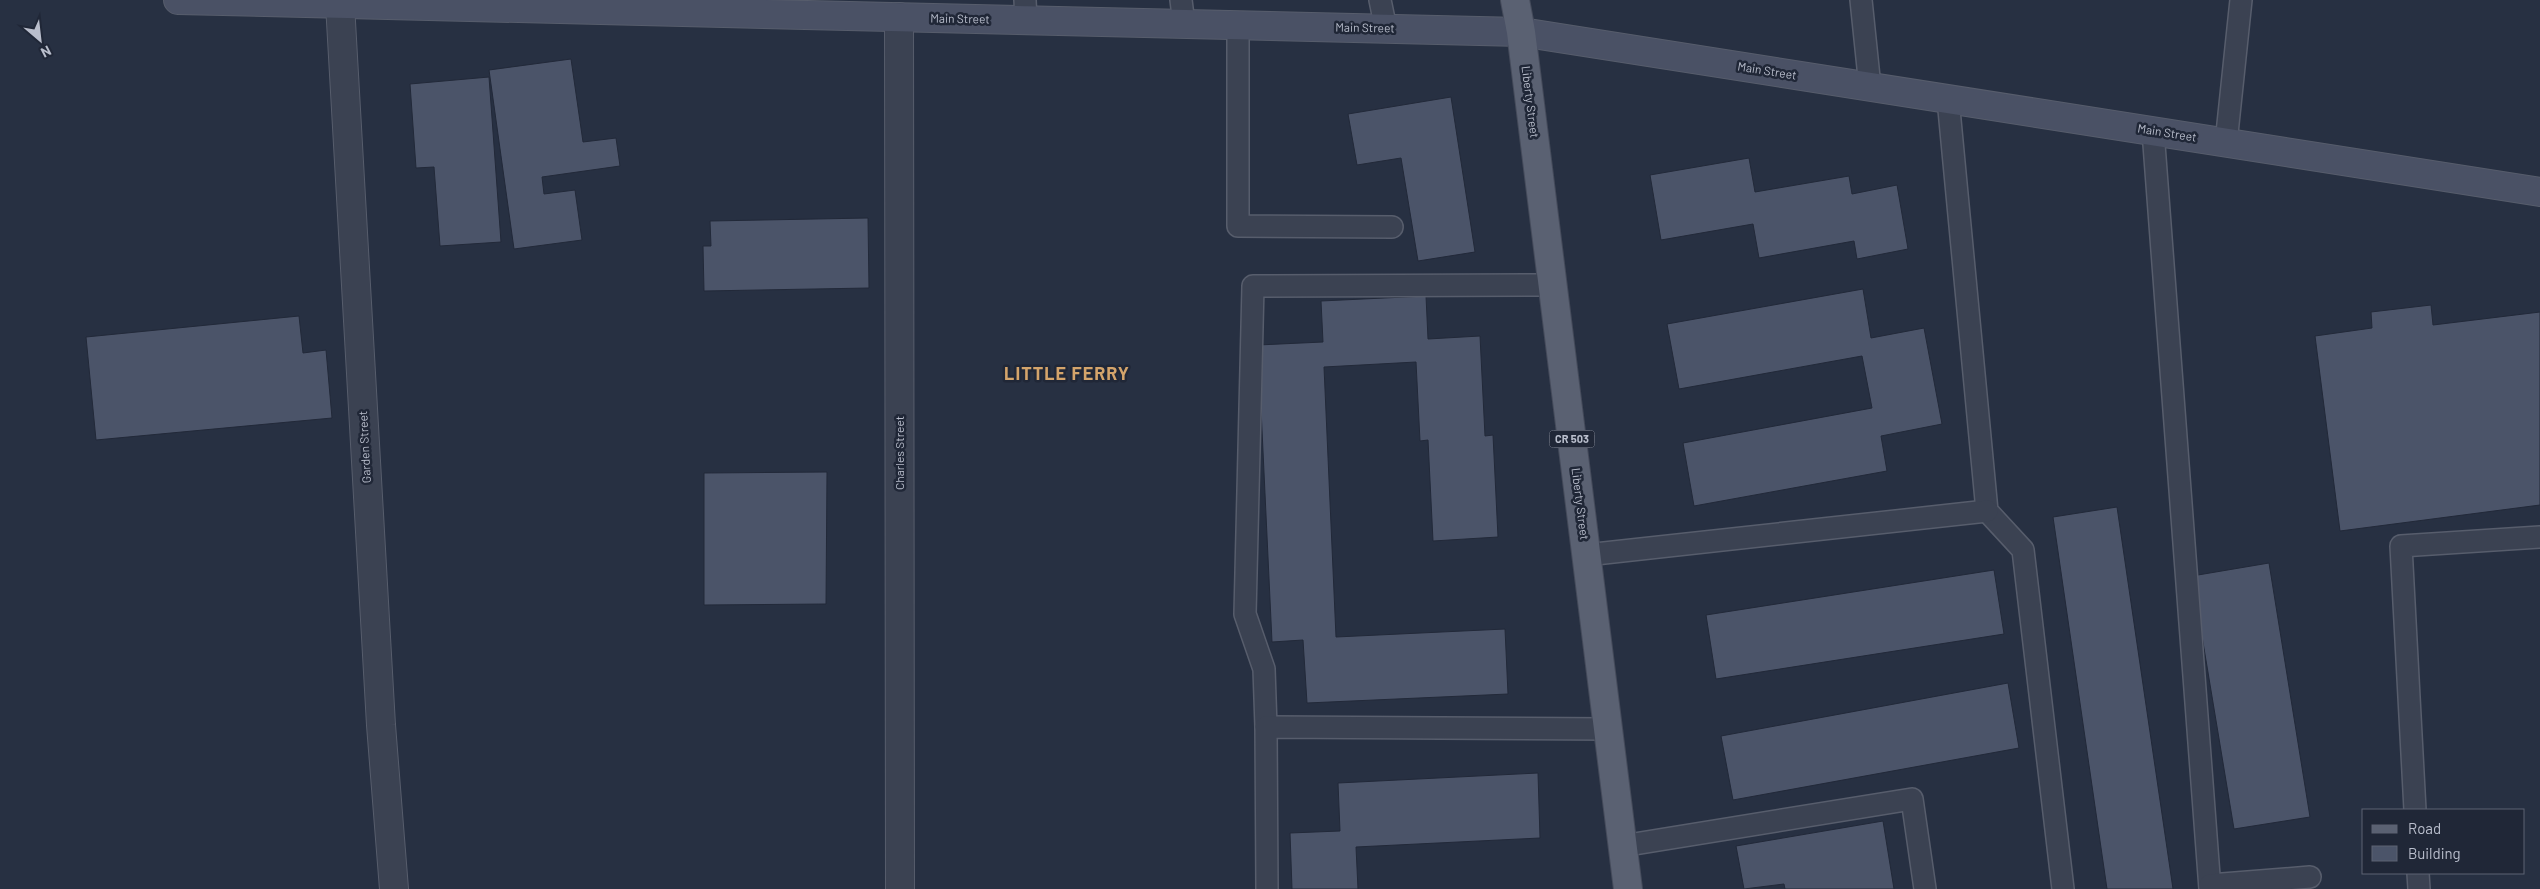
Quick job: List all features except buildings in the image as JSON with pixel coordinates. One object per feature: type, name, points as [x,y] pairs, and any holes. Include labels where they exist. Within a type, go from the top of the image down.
[{"type":"main road","name":"Liberty Street","points":[[1515,0],[1521,32],[1628,889]]},
{"type":"street","name":"Main Street","points":[[178,0],[340,4],[816,8],[899,17],[1025,10],[1183,12],[1238,25],[1521,32],[2540,192]]},
{"type":"street","name":"Garden Street","points":[[340,4],[381,725],[394,889]]},
{"type":"street","name":"Charles Street","points":[[899,17],[900,889]]},
{"type":"lane","points":[[1380,0],[1386,29]]},
{"type":"lane","points":[[1861,0],[1870,87]]},
{"type":"lane","points":[[2226,143],[2241,0]]},
{"type":"lane","points":[[1238,25],[1238,226],[1392,227]]},
{"type":"lane","points":[[1948,99],[1987,511],[2023,550],[2063,889]]},
{"type":"lane","points":[[2153,131],[2210,887],[2310,877]]},
{"type":"lane","points":[[1267,889],[1264,669],[1245,614],[1254,286],[1553,285]]},
{"type":"lane","points":[[1586,555],[1987,511]]},
{"type":"lane","points":[[2415,809],[2402,546],[2540,537]]},
{"type":"lane","points":[[1266,727],[1608,729]]},
{"type":"lane","points":[[1622,846],[1912,799],[1925,889]]},
{"type":"lane","points":[[2418,874],[2419,889]]},
{"type":"district","name":"LITTLE FERRY","points":[[1067,374]]}]
